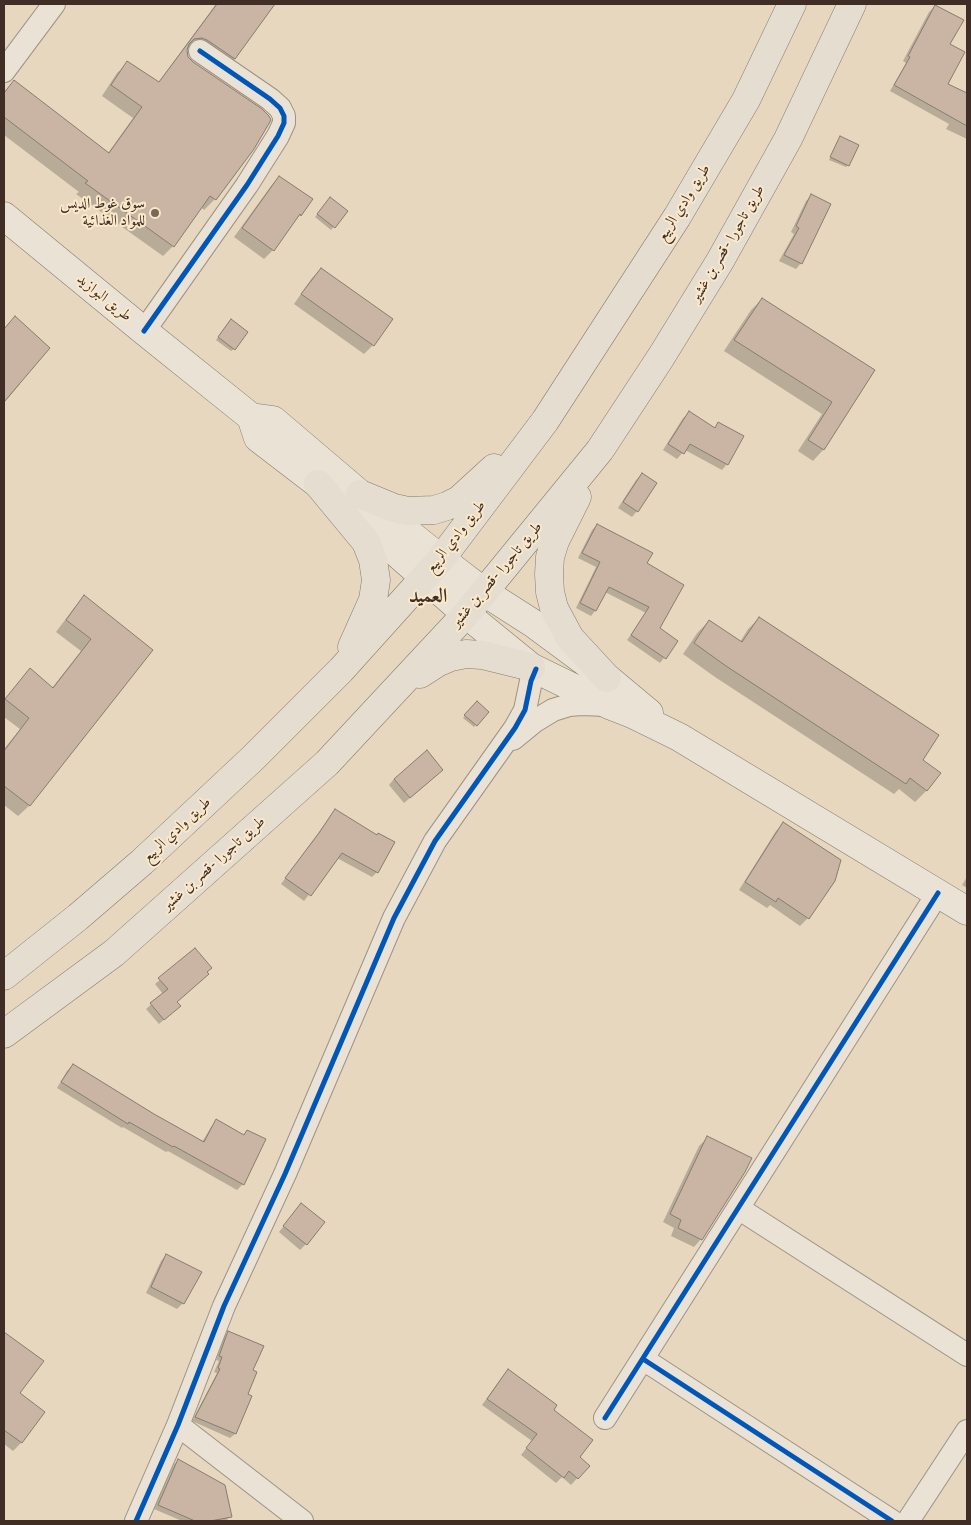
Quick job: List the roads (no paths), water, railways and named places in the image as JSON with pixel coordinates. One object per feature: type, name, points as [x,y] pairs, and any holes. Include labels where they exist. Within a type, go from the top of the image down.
[{"type":"highway","name":"طريق وادي الربيع","points":[[4,976],[78,917],[142,862],[253,758],[341,670],[433,568],[545,421],[696,183],[746,100],[792,4]]},
{"type":"highway","name":"طريق تاجورا -قصر بن غشير","points":[[4,1034],[114,953],[327,763],[466,614],[600,450],[720,261],[788,139],[852,4]]},
{"type":"highway","points":[[360,494],[394,508],[408,511],[428,511],[447,506],[459,500],[545,421]]},
{"type":"highway","points":[[600,450],[555,541],[550,557],[549,574],[550,592],[561,624],[570,638],[607,678]]},
{"type":"highway","points":[[318,484],[366,542],[373,560],[376,580],[373,600],[341,670]]},
{"type":"highway","points":[[394,691],[437,663],[451,657],[466,654],[482,655],[533,668]]},
{"type":"main road","name":"طريق البوازيد","points":[[4,216],[251,416]]},
{"type":"main road","points":[[679,738],[607,678],[534,624],[484,592],[433,568],[318,484],[258,438],[251,416],[273,420],[360,494],[433,568],[466,614],[533,668],[679,738],[967,911]]},
{"type":"street","points":[[4,70],[54,4]]},
{"type":"street","points":[[144,331],[247,185],[278,136],[284,123],[284,116],[280,108],[270,99],[200,51]]},
{"type":"street","points":[[136,1521],[178,1425],[224,1306],[284,1174],[394,918],[435,841],[473,785],[503,747],[525,710],[533,668]]},
{"type":"street","points":[[503,747],[535,721],[553,710],[568,705],[609,706]]},
{"type":"street","points":[[606,1418],[938,892]]},
{"type":"street","points":[[738,1208],[967,1355]]},
{"type":"street","points":[[644,1359],[892,1521]]},
{"type":"street","points":[[178,1425],[302,1521]]},
{"type":"street","points":[[908,1521],[967,1430]]},
{"type":"place","name":"سوق غوط الديس للمواد الغذائية","points":[[155,213]]},
{"type":"district","name":"العميد","points":[[428,597]]}]
